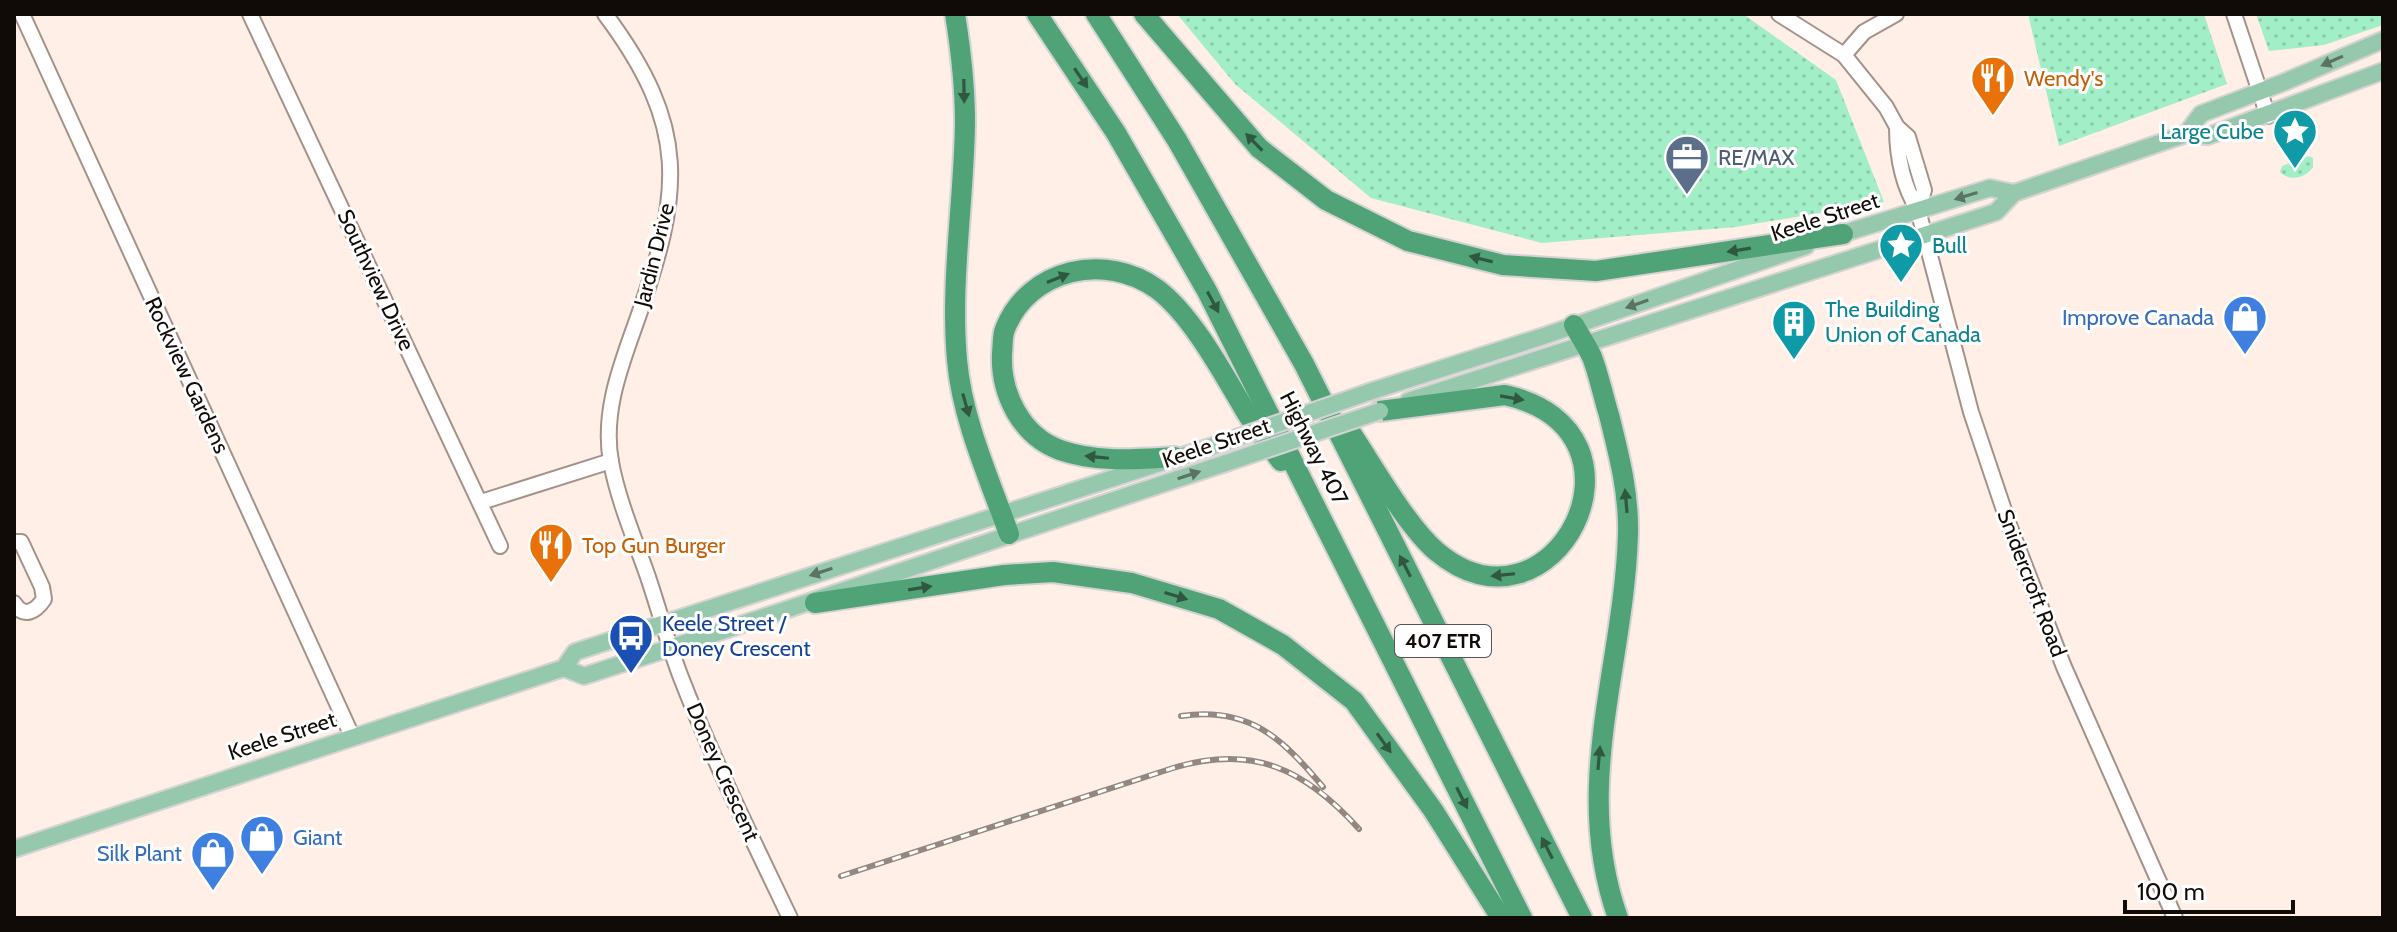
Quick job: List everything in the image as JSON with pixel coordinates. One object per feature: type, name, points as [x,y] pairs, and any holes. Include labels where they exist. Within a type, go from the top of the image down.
[{"type":"highway","points":[[955,14],[964,70],[965,124],[955,328],[957,362],[963,400],[1009,534]]},
{"type":"highway","name":"Highway 407","points":[[1037,14],[1116,133],[1232,337],[1522,918]]},
{"type":"highway","name":"Highway 407","points":[[1096,14],[1177,140],[1304,364],[1582,918]]},
{"type":"highway","points":[[1144,14],[1259,148],[1326,200],[1408,241],[1503,265],[1596,271],[1843,234]]},
{"type":"highway","points":[[1175,457],[1087,457],[1058,449],[1031,432],[1010,405],[1001,370],[1004,332],[1018,305],[1048,281],[1083,269],[1114,269],[1139,278],[1160,291],[1183,316],[1218,364],[1249,415],[1328,528]]},
{"type":"highway","points":[[1579,334],[1591,357],[1606,405],[1627,499],[1625,573],[1599,753],[1597,790],[1598,830],[1618,918]]},
{"type":"highway","points":[[1304,364],[1418,531],[1436,551],[1459,567],[1491,577],[1527,571],[1559,550],[1579,515],[1587,483],[1580,448],[1553,415],[1524,399],[1505,395],[1376,401]]},
{"type":"highway","points":[[815,603],[1004,575],[1053,572],[1132,583],[1219,609],[1283,645],[1354,701],[1433,810],[1501,918]]},
{"type":"main road","name":"Keele Street","points":[[2186,134],[2201,114],[2383,40]]},
{"type":"main road","name":"Keele Street","points":[[14,849],[564,668],[575,652],[1175,457],[1376,401],[1579,334],[1996,212],[2014,193],[2186,134],[2208,136],[2383,71]]},
{"type":"main road","name":"Keele Street","points":[[1579,334],[1843,234],[1990,188],[2014,193]]},
{"type":"main road","name":"Keele Street","points":[[564,668],[584,676],[815,603],[1009,534],[1226,463],[1376,401]]},
{"type":"street","name":"Rockview Gardens","points":[[22,14],[352,736]]},
{"type":"street","name":"Southview Drive","points":[[250,14],[500,546]]},
{"type":"street","name":"Jardin Drive","points":[[605,14],[634,56],[657,99],[669,147],[672,181],[669,213],[652,280],[614,388],[611,461],[663,623]]},
{"type":"street","points":[[1779,14],[1844,55],[1864,32],[1896,14]]},
{"type":"street","points":[[2234,14],[2268,116]]},
{"type":"street","name":"Snidercroft Road","points":[[1844,55],[1886,107],[1897,127],[1897,144],[1909,195],[1918,210],[1971,412],[2009,525],[2064,667],[2175,918]]},
{"type":"street","points":[[481,502],[611,461]]},
{"type":"street","points":[[14,542],[21,542],[42,587],[44,599],[37,610],[30,613],[17,609],[14,603]]},
{"type":"street","name":"Doney Crescent","points":[[663,623],[710,747],[790,918]]},
{"type":"green space","points":[[1177,14],[1743,14],[1836,80],[1884,202],[1736,227],[1542,243],[1371,198],[1235,84]]},
{"type":"green space","points":[[2028,14],[2204,14],[2227,84],[2059,146]]},
{"type":"green space","points":[[2256,14],[2383,14],[2383,25],[2324,45],[2269,51]]},
{"type":"green space","points":[[2309,156],[2313,158],[2313,167],[2306,174],[2293,178],[2280,172],[2282,166]]},
{"type":"railway","points":[[1181,716],[1226,716],[1262,729],[1293,754],[1323,787]]},
{"type":"railway","points":[[841,876],[1202,761],[1253,761],[1276,767],[1318,791],[1359,829]]},
{"type":"place","name":"Wendy's","points":[[1993,117]]},
{"type":"place","name":"Large Cube","points":[[2295,170]]},
{"type":"place","name":"RE/MAX","points":[[1687,196]]},
{"type":"place","name":"Bull","points":[[1901,284]]},
{"type":"place","name":"Improve Canada","points":[[2245,356]]},
{"type":"place","name":"The Building Union of Canada","points":[[1794,361]]},
{"type":"place","name":"Top Gun Burger","points":[[551,584]]},
{"type":"place","name":"Keele Street / Doney Crescent","points":[[631,675]]},
{"type":"place","name":"Giant","points":[[262,876]]},
{"type":"place","name":"Silk Plant","points":[[213,892]]}]
